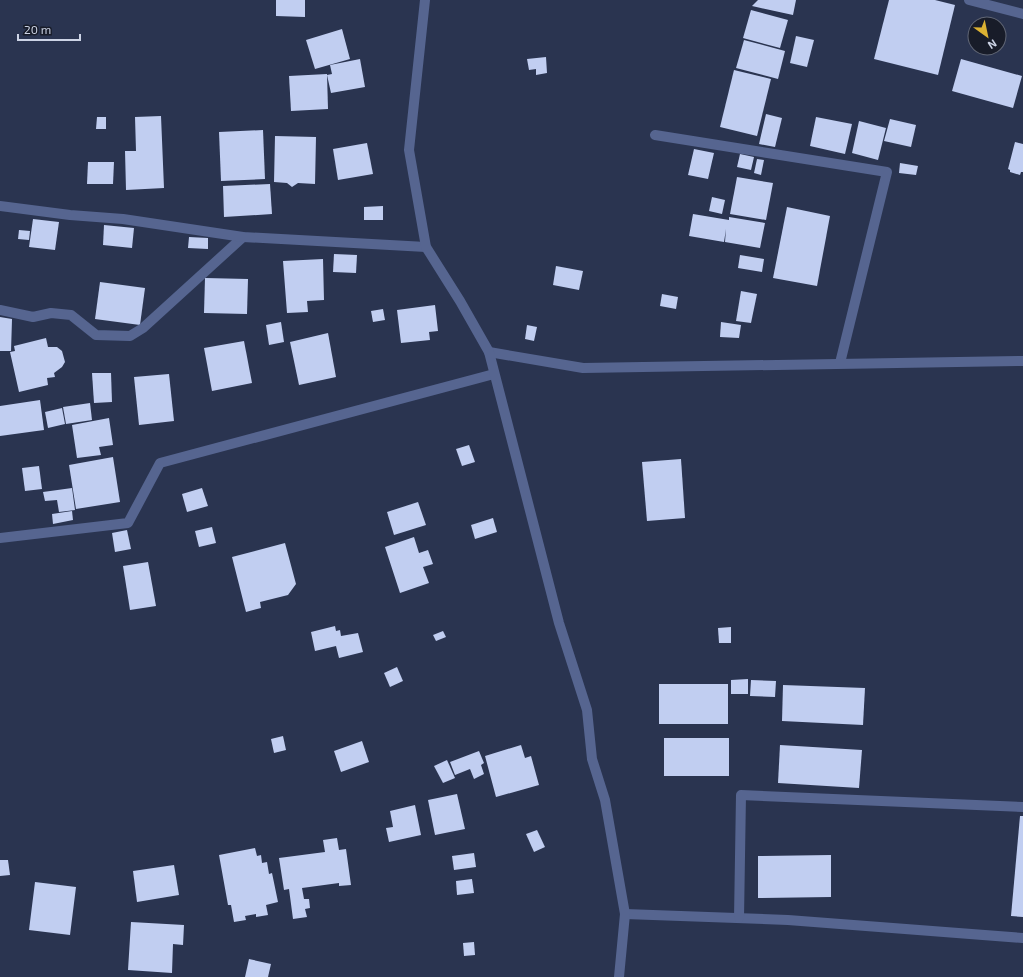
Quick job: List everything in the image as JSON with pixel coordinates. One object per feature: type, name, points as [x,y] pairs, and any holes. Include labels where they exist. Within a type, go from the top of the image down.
[{"type":"street","points":[[425,0],[409,150],[426,247],[460,300],[489,352],[559,623],[587,710],[592,759],[604,800],[625,914],[619,977]]},
{"type":"street","points":[[969,0],[1023,14]]},
{"type":"street","points":[[655,135],[887,172],[840,363]]},
{"type":"street","points":[[0,206],[70,215],[123,219],[243,237],[426,247]]},
{"type":"street","points":[[0,310],[34,317],[51,313],[71,315],[96,335],[130,336],[143,328],[243,237]]},
{"type":"street","points":[[489,352],[583,368],[1023,361]]},
{"type":"street","points":[[0,538],[128,523],[160,463],[494,374]]},
{"type":"street","points":[[739,918],[741,795],[1023,807]]},
{"type":"street","points":[[625,914],[788,920],[1023,938]]},
{"type":"building","points":[[276,0],[305,0],[305,17],[276,16]]},
{"type":"building","points":[[758,0],[796,0],[793,15],[752,6]]},
{"type":"building","points":[[889,0],[935,0],[955,5],[938,75],[874,59]]},
{"type":"building","points":[[751,10],[788,20],[780,48],[743,38]]},
{"type":"building","points":[[342,29],[350,59],[315,69],[306,40]]},
{"type":"building","points":[[796,36],[814,40],[807,67],[790,63]]},
{"type":"building","points":[[744,40],[785,51],[778,79],[736,68]]},
{"type":"building","points":[[546,57],[547,73],[536,75],[536,69],[529,70],[527,59]]},
{"type":"building","points":[[360,59],[365,87],[331,93],[327,75],[332,74],[330,65]]},
{"type":"building","points":[[961,59],[1022,76],[1013,108],[952,91]]},
{"type":"building","points":[[734,70],[771,79],[757,136],[720,127]]},
{"type":"building","points":[[327,74],[328,109],[291,111],[289,76]]},
{"type":"building","points":[[766,114],[782,118],[775,147],[759,144]]},
{"type":"building","points":[[161,116],[164,188],[126,190],[125,151],[136,151],[135,117]]},
{"type":"building","points":[[97,117],[106,117],[106,129],[96,129]]},
{"type":"building","points":[[816,117],[852,124],[845,154],[810,146]]},
{"type":"building","points":[[890,119],[916,125],[911,147],[884,141]]},
{"type":"building","points":[[859,121],[886,128],[878,160],[852,153]]},
{"type":"building","points":[[263,130],[265,179],[221,181],[219,132]]},
{"type":"building","points":[[275,136],[316,137],[315,184],[298,183],[292,187],[287,183],[274,182]]},
{"type":"building","points":[[1015,142],[1023,144],[1023,172],[1021,172],[1020,175],[1010,172],[1008,169]]},
{"type":"building","points":[[367,143],[373,174],[338,180],[333,149]]},
{"type":"building","points":[[694,149],[714,153],[708,179],[688,175]]},
{"type":"building","points":[[740,154],[754,157],[751,170],[737,167]]},
{"type":"building","points":[[757,159],[764,160],[761,175],[754,173]]},
{"type":"building","points":[[88,162],[114,162],[113,184],[87,184]]},
{"type":"building","points":[[900,163],[918,166],[916,175],[899,173]]},
{"type":"building","points":[[737,177],[773,183],[766,220],[730,214]]},
{"type":"building","points":[[270,184],[272,214],[224,217],[223,186]]},
{"type":"building","points":[[712,197],[725,200],[722,214],[709,211]]},
{"type":"building","points":[[383,206],[383,220],[364,220],[364,207]]},
{"type":"building","points":[[787,207],[830,216],[817,286],[773,278]]},
{"type":"building","points":[[693,214],[729,220],[729,217],[765,223],[760,248],[725,242],[726,229],[724,242],[689,236]]},
{"type":"building","points":[[33,219],[59,222],[55,250],[29,247]]},
{"type":"building","points":[[104,225],[134,228],[132,248],[103,245]]},
{"type":"building","points":[[19,230],[30,231],[29,240],[18,239]]},
{"type":"building","points":[[189,237],[208,238],[208,249],[188,248]]},
{"type":"building","points":[[334,254],[357,255],[356,273],[333,272]]},
{"type":"building","points":[[740,255],[764,259],[762,272],[738,268]]},
{"type":"building","points":[[323,259],[324,300],[307,301],[308,312],[287,313],[283,261]]},
{"type":"building","points":[[556,266],[583,271],[579,290],[553,285]]},
{"type":"building","points":[[205,278],[248,279],[247,314],[204,313]]},
{"type":"building","points":[[100,282],[145,288],[140,325],[95,319]]},
{"type":"building","points":[[741,291],[757,294],[751,323],[736,321]]},
{"type":"building","points":[[662,294],[678,297],[676,309],[660,306]]},
{"type":"building","points":[[435,305],[438,331],[429,332],[430,340],[401,343],[397,310]]},
{"type":"building","points":[[383,309],[385,320],[373,322],[371,311]]},
{"type":"building","points":[[0,317],[12,319],[11,351],[0,351]]},
{"type":"building","points":[[281,322],[284,342],[269,345],[266,325]]},
{"type":"building","points":[[721,322],[741,325],[739,338],[720,337]]},
{"type":"building","points":[[527,325],[537,327],[534,341],[525,339]]},
{"type":"building","points":[[328,333],[336,377],[299,385],[290,342]]},
{"type":"building","points":[[46,338],[48,347],[57,347],[62,351],[65,362],[62,367],[54,373],[55,377],[47,378],[48,385],[19,392],[10,352],[15,351],[14,346]]},
{"type":"building","points":[[244,341],[252,383],[212,391],[204,348]]},
{"type":"building","points":[[92,373],[111,373],[112,402],[94,403]]},
{"type":"building","points":[[169,374],[174,421],[139,425],[134,377]]},
{"type":"building","points":[[40,400],[44,430],[0,436],[0,406]]},
{"type":"building","points":[[90,403],[92,420],[66,424],[63,407]]},
{"type":"building","points":[[62,408],[65,424],[48,428],[45,412]]},
{"type":"building","points":[[109,418],[113,445],[99,447],[101,455],[77,458],[72,425]]},
{"type":"building","points":[[469,445],[475,462],[462,466],[456,449]]},
{"type":"building","points":[[113,457],[120,502],[76,509],[69,465]]},
{"type":"building","points":[[681,459],[685,518],[647,521],[642,462]]},
{"type":"building","points":[[39,466],[42,489],[25,491],[22,468]]},
{"type":"building","points":[[72,488],[75,510],[59,512],[57,500],[45,501],[43,492]]},
{"type":"building","points":[[202,488],[208,506],[187,512],[182,494]]},
{"type":"building","points":[[418,502],[426,525],[394,535],[387,512]]},
{"type":"building","points":[[72,511],[73,520],[53,524],[52,514]]},
{"type":"building","points":[[493,518],[497,532],[475,539],[471,525]]},
{"type":"building","points":[[212,527],[216,543],[199,547],[195,531]]},
{"type":"building","points":[[127,530],[131,549],[115,552],[112,533]]},
{"type":"building","points":[[414,537],[419,553],[428,550],[433,564],[423,567],[429,583],[400,593],[385,547]]},
{"type":"building","points":[[285,543],[296,584],[288,595],[260,602],[261,608],[246,612],[232,557]]},
{"type":"building","points":[[148,562],[156,606],[130,610],[123,566]]},
{"type":"building","points":[[335,626],[336,631],[340,630],[341,636],[358,633],[363,652],[339,658],[336,646],[315,651],[311,632]]},
{"type":"building","points":[[731,627],[731,643],[719,643],[718,628]]},
{"type":"building","points":[[443,631],[446,637],[436,641],[433,635]]},
{"type":"building","points":[[397,667],[403,681],[390,687],[384,673]]},
{"type":"building","points":[[748,679],[748,694],[731,694],[731,680]]},
{"type":"building","points":[[751,680],[776,681],[775,697],[750,696]]},
{"type":"building","points":[[659,684],[728,684],[728,724],[659,724]]},
{"type":"building","points":[[783,685],[865,688],[863,725],[782,721]]},
{"type":"building","points":[[283,736],[286,750],[274,753],[271,739]]},
{"type":"building","points":[[664,738],[729,738],[729,776],[664,776]]},
{"type":"building","points":[[362,741],[369,762],[341,772],[334,751]]},
{"type":"building","points":[[521,745],[525,758],[531,756],[539,785],[496,797],[485,756]]},
{"type":"building","points":[[780,745],[862,750],[859,788],[778,783]]},
{"type":"building","points":[[479,751],[484,763],[481,765],[484,774],[474,779],[470,769],[455,775],[450,762]]},
{"type":"building","points":[[447,760],[455,778],[443,783],[434,766]]},
{"type":"building","points":[[457,794],[465,829],[435,835],[428,800]]},
{"type":"building","points":[[415,805],[421,835],[389,842],[386,828],[393,827],[390,811]]},
{"type":"building","points":[[1020,816],[1023,816],[1023,917],[1011,916]]},
{"type":"building","points":[[537,830],[545,847],[534,852],[526,834]]},
{"type":"building","points":[[337,838],[339,850],[346,849],[351,885],[339,886],[339,883],[302,888],[304,899],[309,899],[310,908],[305,909],[307,917],[293,919],[289,889],[284,890],[279,858],[325,852],[323,840]]},
{"type":"building","points":[[255,848],[257,856],[261,855],[262,863],[267,862],[269,874],[272,873],[278,902],[266,905],[268,915],[256,917],[256,914],[245,916],[246,920],[234,922],[231,905],[228,905],[219,855]]},
{"type":"building","points":[[474,853],[476,867],[454,870],[452,856]]},
{"type":"building","points":[[831,855],[831,897],[758,898],[758,856]]},
{"type":"building","points":[[0,860],[8,860],[10,875],[0,876]]},
{"type":"building","points":[[174,865],[179,895],[137,902],[133,871]]},
{"type":"building","points":[[472,879],[474,893],[457,895],[456,881]]},
{"type":"building","points":[[35,882],[76,887],[70,935],[29,930]]},
{"type":"building","points":[[131,922],[184,925],[183,945],[173,944],[172,973],[128,970]]},
{"type":"building","points":[[474,942],[475,955],[464,956],[463,943]]},
{"type":"building","points":[[249,959],[271,964],[268,977],[245,977]]}]
